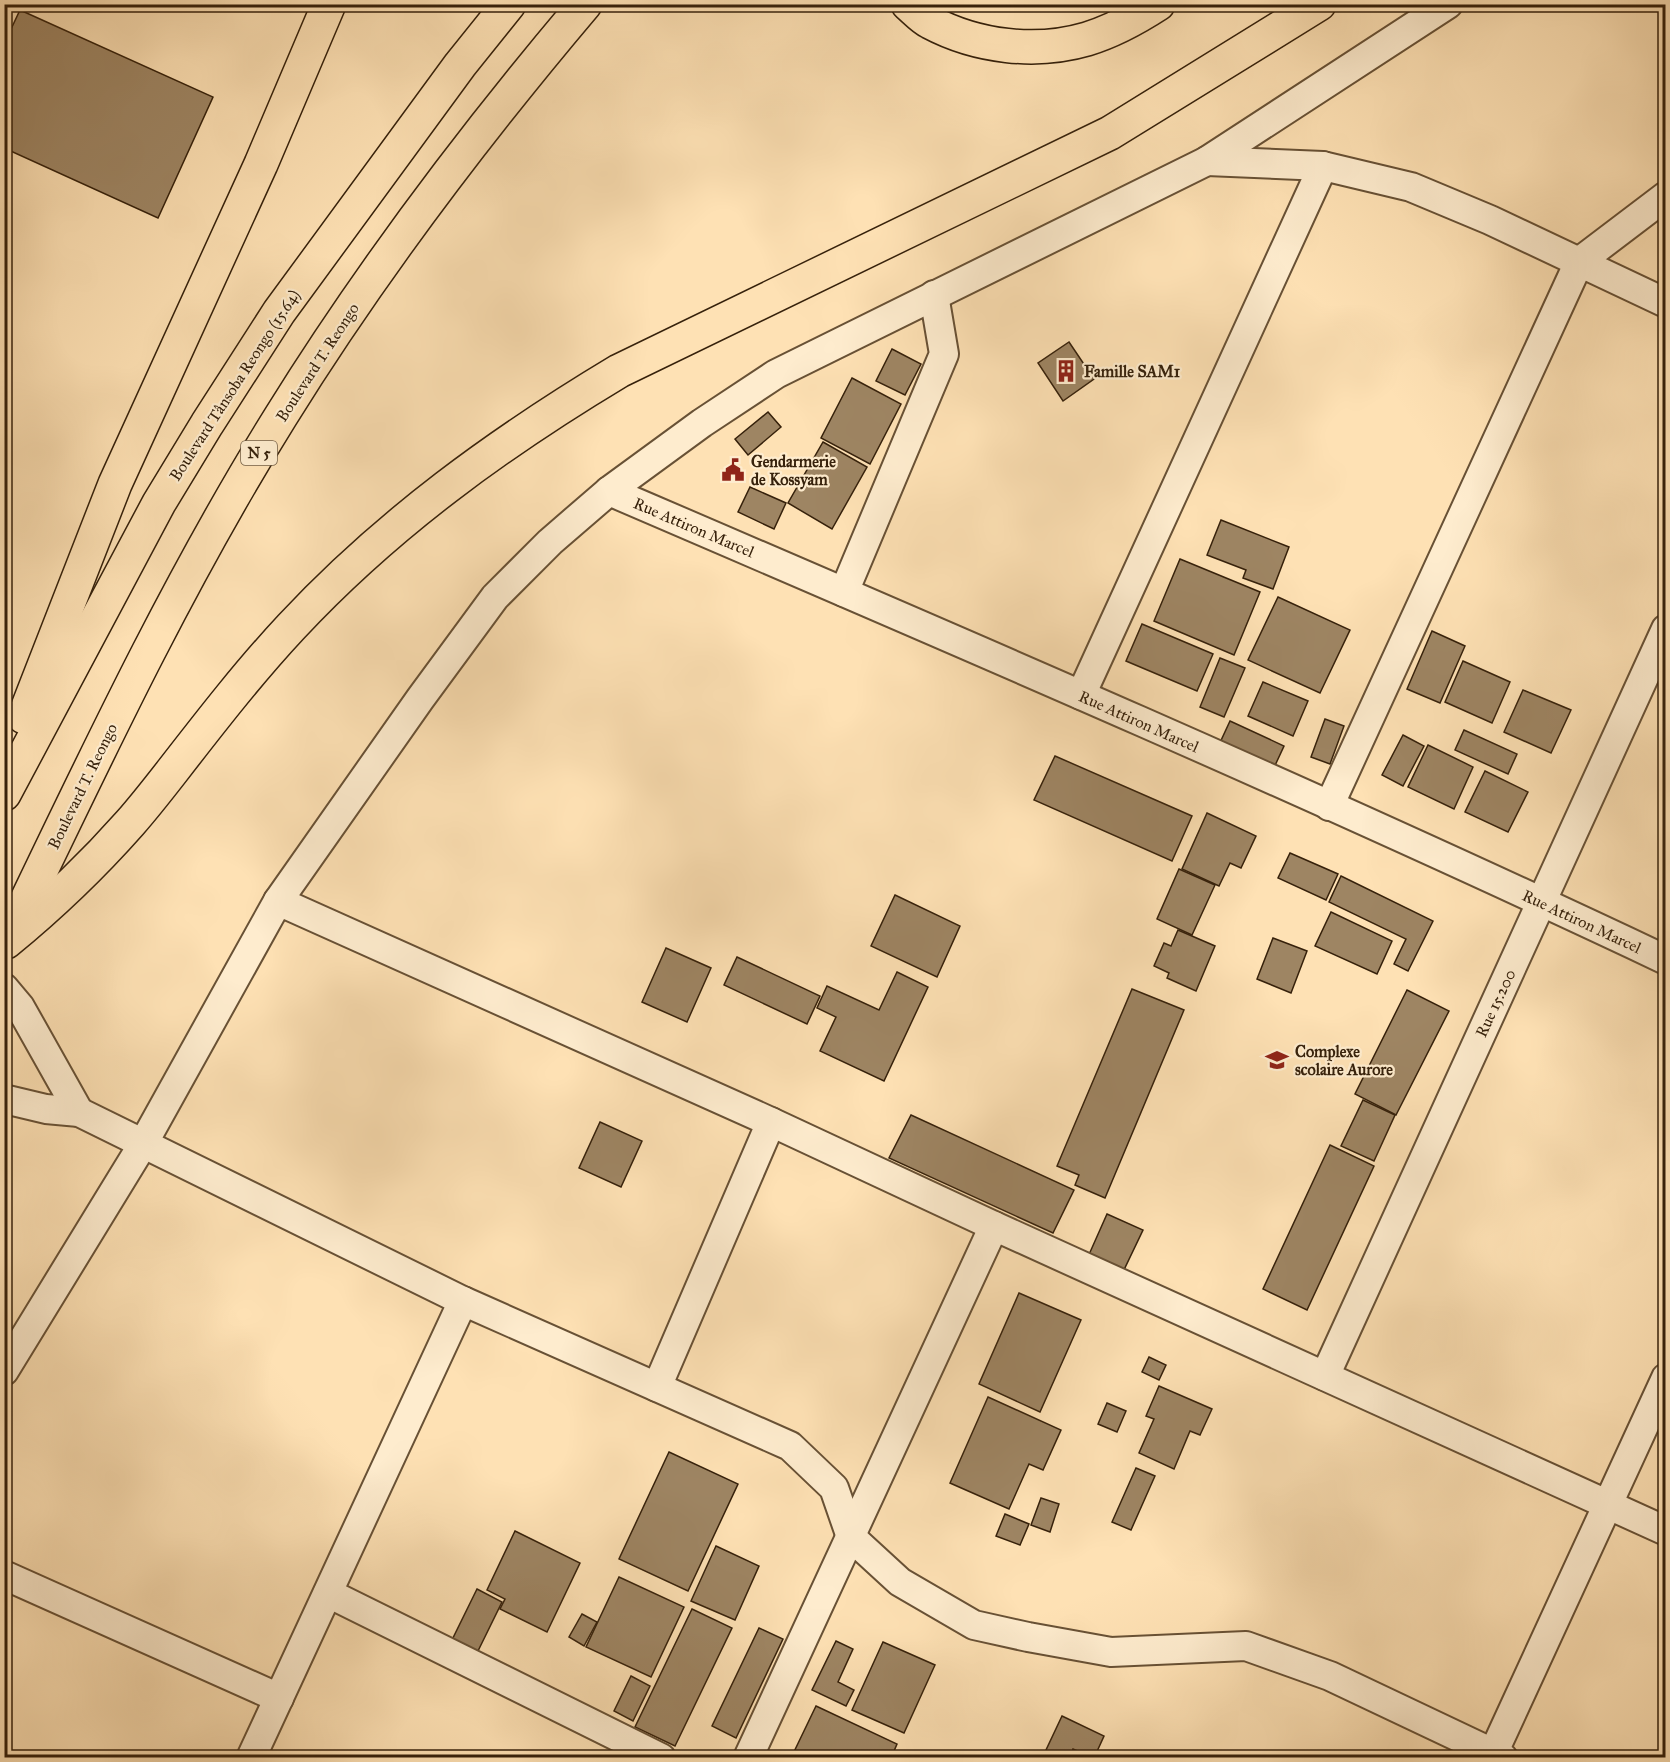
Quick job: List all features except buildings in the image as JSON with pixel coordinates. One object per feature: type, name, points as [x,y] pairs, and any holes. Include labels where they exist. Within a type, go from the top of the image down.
[{"type":"highway","points":[[4,770],[115,484],[261,164],[329,4]]},
{"type":"highway","name":"Boulevard Tânsoba Reongo (15.64)","points":[[4,794],[159,503],[207,424],[279,312],[460,65],[509,4]]},
{"type":"highway","name":"Boulevard T. Reongo","points":[[5,944],[91,765],[165,623],[225,511],[281,416],[350,310],[448,174],[585,4]]},
{"type":"highway","points":[[908,4],[928,21],[962,36],[1000,45],[1044,48],[1089,39],[1158,4]]},
{"type":"highway","points":[[5,944],[49,907],[131,823],[247,676],[291,626],[346,571],[405,519],[477,464],[549,413],[619,371],[1110,133],[1319,4]]},
{"type":"street","points":[[4,1371],[142,1144],[278,901],[495,597],[550,542],[609,491],[702,423],[776,374],[1207,161],[1448,4]]},
{"type":"street","points":[[1207,161],[1323,166],[1411,187],[1490,220],[1665,303]]},
{"type":"street","points":[[1081,695],[1323,166]]},
{"type":"street","points":[[1329,806],[1579,262],[1665,196]]},
{"type":"street","points":[[844,592],[944,354],[934,295]]},
{"type":"street","name":"Rue Attiron Marcel","points":[[609,491],[1081,695],[1541,901],[1665,960]]},
{"type":"street","name":"Rue 15.200","points":[[1325,1376],[1665,629]]},
{"type":"street","points":[[278,901],[771,1122],[1665,1531]]},
{"type":"street","points":[[4,988],[20,1007],[79,1112]]},
{"type":"street","points":[[4,1100],[46,1109],[79,1112],[464,1301],[790,1446],[834,1488],[851,1537],[900,1582],[974,1625],[1111,1652],[1246,1646],[1330,1676],[1496,1756],[1665,1378]]},
{"type":"street","points":[[657,1387],[771,1122]]},
{"type":"street","points":[[748,1758],[994,1226]]},
{"type":"street","points":[[251,1758],[464,1301]]},
{"type":"street","points":[[4,1575],[279,1698]]},
{"type":"street","points":[[328,1593],[610,1747],[661,1758]]},
{"type":"place","name":"Famille SAM1","points":[[1066,371]]},
{"type":"place","name":"Gendarmerie de Kossyam","points":[[733,470]]},
{"type":"place","name":"Complexe scolaire Aurore","points":[[1277,1060]]}]
